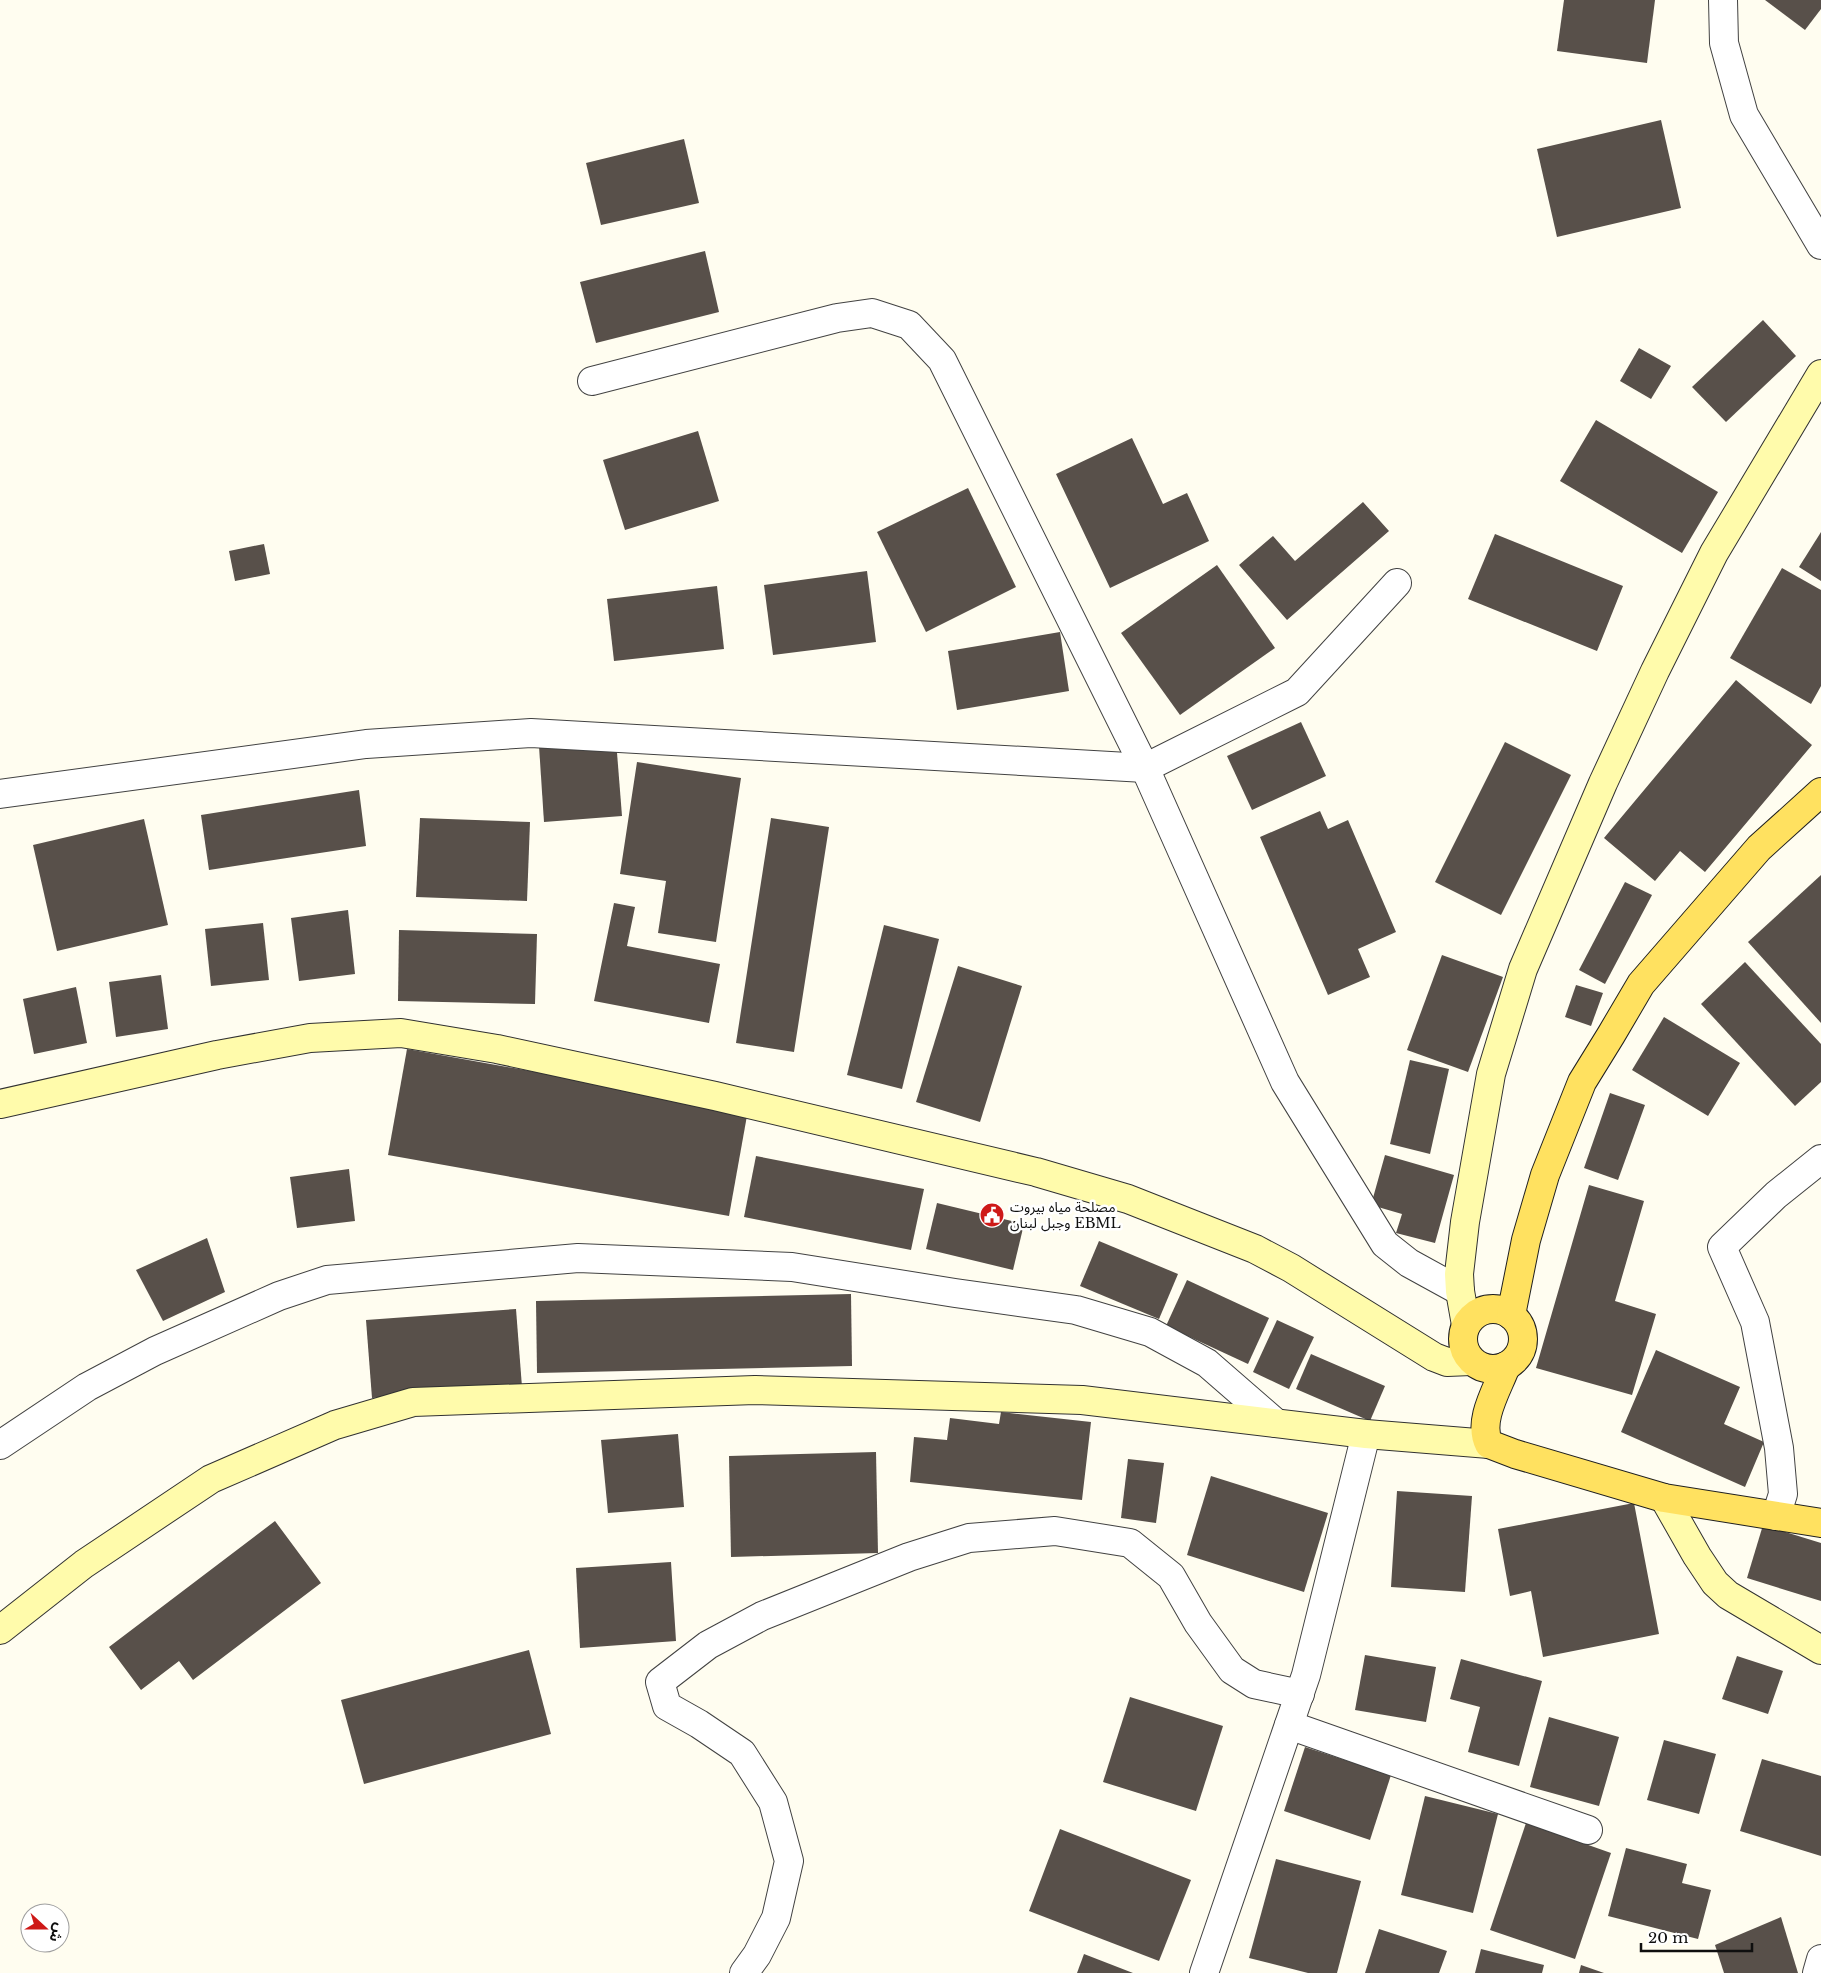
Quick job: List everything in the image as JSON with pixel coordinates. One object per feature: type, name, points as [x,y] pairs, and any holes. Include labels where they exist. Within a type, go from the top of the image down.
[{"type":"main road","points":[[1466,1325],[1459,1274],[1464,1230],[1491,1074],[1523,969],[1607,774],[1655,670],[1714,553],[1821,374]]},
{"type":"main road","points":[[1511,1315],[1526,1240],[1545,1175],[1582,1082],[1610,1034],[1641,984],[1759,848],[1821,792]]},
{"type":"main road","points":[[0,1104],[217,1055],[310,1038],[401,1033],[497,1048],[724,1098],[1036,1172],[1128,1199],[1254,1249],[1291,1268],[1434,1357],[1447,1362],[1471,1361],[1488,1369],[1506,1366],[1516,1359],[1522,1348],[1523,1335],[1519,1324],[1511,1315],[1502,1310],[1481,1311],[1472,1317],[1466,1325],[1463,1334],[1463,1344],[1471,1361]]},
{"type":"main road","points":[[1489,1444],[1484,1435],[1485,1422],[1506,1366]]},
{"type":"main road","points":[[0,1630],[84,1564],[211,1479],[335,1426],[413,1402],[755,1390],[1082,1400],[1366,1434],[1489,1444],[1515,1454],[1664,1498],[1821,1523]]},
{"type":"main road","points":[[1664,1498],[1716,1583],[1728,1595],[1821,1650]]},
{"type":"street","points":[[1723,0],[1724,43],[1744,115],[1821,245]]},
{"type":"street","points":[[592,381],[837,318],[872,313],[908,325],[942,360],[1145,768],[1285,1082],[1385,1244],[1409,1263],[1460,1291]]},
{"type":"street","points":[[0,794],[366,744],[532,733],[1145,768],[1297,692],[1397,583]]},
{"type":"street","points":[[1776,1516],[1783,1494],[1779,1448],[1755,1322],[1722,1247],[1776,1195],[1821,1158]]},
{"type":"street","points":[[0,1445],[87,1387],[155,1351],[279,1296],[327,1280],[578,1258],[792,1267],[1076,1310],[1150,1332],[1207,1363],[1276,1423]]},
{"type":"street","points":[[1204,1973],[1300,1694],[1366,1434]]},
{"type":"street","points":[[744,1973],[757,1955],[776,1918],[789,1860],[773,1802],[742,1753],[700,1724],[667,1706],[660,1682],[708,1645],[762,1616],[909,1558],[969,1538],[1055,1531],[1130,1543],[1171,1576],[1198,1623],[1232,1670],[1254,1684],[1300,1694]]},
{"type":"street","points":[[1289,1726],[1588,1830]]},
{"type":"street","points":[[1816,1973],[1821,1959]]},
{"type":"building","points":[[1564,0],[1655,0],[1647,63],[1557,51]]},
{"type":"building","points":[[1765,0],[1821,0],[1821,9],[1805,30]]},
{"type":"building","points":[[1661,120],[1681,208],[1557,237],[1537,149]]},
{"type":"building","points":[[684,139],[699,203],[601,225],[586,163]]},
{"type":"building","points":[[705,251],[719,312],[596,343],[580,282]]},
{"type":"building","points":[[1763,320],[1796,356],[1726,422],[1692,387]]},
{"type":"building","points":[[1639,348],[1671,366],[1651,399],[1620,381]]},
{"type":"building","points":[[1596,420],[1718,492],[1682,553],[1560,481]]},
{"type":"building","points":[[698,431],[719,501],[625,530],[603,460]]},
{"type":"building","points":[[1132,438],[1163,504],[1187,493],[1209,541],[1110,588],[1056,474]]},
{"type":"building","points":[[968,488],[1016,587],[926,632],[877,532]]},
{"type":"building","points":[[1363,502],[1389,531],[1287,620],[1239,565],[1273,536],[1295,561]]},
{"type":"building","points":[[1821,532],[1821,581],[1799,567]]},
{"type":"building","points":[[1495,534],[1623,586],[1597,651],[1468,599]]},
{"type":"building","points":[[264,544],[270,574],[235,581],[229,551]]},
{"type":"building","points":[[1217,565],[1275,648],[1180,715],[1121,633]]},
{"type":"building","points":[[1782,568],[1821,590],[1821,686],[1811,704],[1730,658]]},
{"type":"building","points":[[867,571],[876,642],[773,655],[764,585]]},
{"type":"building","points":[[717,586],[724,649],[614,661],[607,599]]},
{"type":"building","points":[[1060,632],[1069,691],[957,710],[948,651]]},
{"type":"building","points":[[1736,680],[1812,745],[1705,872],[1680,851],[1655,881],[1604,838]]},
{"type":"building","points":[[1301,722],[1326,776],[1252,810],[1227,756]]},
{"type":"building","points":[[616,740],[622,816],[544,822],[539,746]]},
{"type":"building","points":[[1505,742],[1571,775],[1501,915],[1435,882]]},
{"type":"building","points":[[637,762],[741,778],[716,942],[658,933],[666,881],[620,874]]},
{"type":"building","points":[[359,790],[366,846],[209,870],[201,815]]},
{"type":"building","points":[[1320,811],[1328,829],[1348,820],[1396,932],[1358,949],[1370,977],[1328,995],[1260,837]]},
{"type":"building","points":[[420,818],[530,822],[527,901],[416,897]]},
{"type":"building","points":[[771,818],[829,827],[794,1052],[736,1043]]},
{"type":"building","points":[[144,819],[168,925],[57,951],[33,845]]},
{"type":"building","points":[[1821,875],[1821,1023],[1748,942]]},
{"type":"building","points":[[1625,882],[1652,895],[1605,984],[1579,970]]},
{"type":"building","points":[[614,903],[635,907],[627,946],[720,964],[709,1023],[594,1001]]},
{"type":"building","points":[[348,910],[355,974],[299,981],[291,918]]},
{"type":"building","points":[[263,923],[269,980],[211,986],[205,929]]},
{"type":"building","points":[[884,925],[939,939],[902,1089],[847,1075]]},
{"type":"building","points":[[399,930],[537,934],[535,1004],[398,1001]]},
{"type":"building","points":[[1442,955],[1503,977],[1468,1072],[1407,1050]]},
{"type":"building","points":[[1745,962],[1821,1044],[1821,1082],[1795,1106],[1701,1004]]},
{"type":"building","points":[[958,966],[1022,986],[980,1122],[916,1102]]},
{"type":"building","points":[[161,975],[168,1029],[116,1037],[109,982]]},
{"type":"building","points":[[1576,985],[1603,993],[1591,1026],[1565,1017]]},
{"type":"building","points":[[76,987],[87,1043],[34,1054],[23,999]]},
{"type":"building","points":[[1664,1017],[1740,1063],[1708,1116],[1632,1070]]},
{"type":"building","points":[[407,1049],[748,1110],[729,1216],[388,1155]]},
{"type":"building","points":[[1410,1060],[1449,1069],[1430,1154],[1390,1144]]},
{"type":"building","points":[[1610,1093],[1645,1105],[1618,1180],[1584,1168]]},
{"type":"building","points":[[1385,1155],[1454,1175],[1435,1243],[1396,1233],[1402,1214],[1371,1205]]},
{"type":"building","points":[[756,1156],[924,1189],[911,1250],[744,1217]]},
{"type":"building","points":[[349,1169],[355,1221],[297,1228],[290,1177]]},
{"type":"building","points":[[1589,1185],[1644,1201],[1615,1301],[1656,1314],[1632,1395],[1536,1368]]},
{"type":"building","points":[[937,1203],[1024,1224],[1013,1270],[926,1249]]},
{"type":"building","points":[[207,1238],[225,1292],[163,1321],[136,1270]]},
{"type":"building","points":[[1099,1241],[1178,1274],[1159,1319],[1080,1286]]},
{"type":"building","points":[[1187,1280],[1269,1318],[1248,1364],[1166,1326]]},
{"type":"building","points":[[851,1294],[852,1366],[537,1373],[536,1301]]},
{"type":"building","points":[[516,1309],[522,1387],[372,1398],[366,1320]]},
{"type":"building","points":[[1277,1320],[1314,1337],[1289,1389],[1253,1372]]},
{"type":"building","points":[[1656,1350],[1740,1387],[1724,1424],[1764,1442],[1745,1487],[1621,1432]]},
{"type":"building","points":[[1311,1354],[1385,1386],[1370,1421],[1296,1389]]},
{"type":"building","points":[[1001,1412],[1091,1422],[1082,1500],[910,1482],[914,1437],[947,1440],[950,1418],[999,1424]]},
{"type":"building","points":[[678,1434],[684,1507],[608,1513],[601,1440]]},
{"type":"building","points":[[876,1452],[878,1553],[731,1557],[729,1456]]},
{"type":"building","points":[[1128,1459],[1164,1463],[1156,1523],[1121,1518]]},
{"type":"building","points":[[1211,1476],[1328,1513],[1304,1592],[1187,1555]]},
{"type":"building","points":[[1397,1491],[1472,1496],[1465,1592],[1391,1587]]},
{"type":"building","points":[[1634,1503],[1659,1634],[1543,1657],[1531,1591],[1510,1596],[1498,1529]]},
{"type":"building","points":[[275,1521],[321,1583],[193,1680],[179,1661],[141,1690],[109,1647]]},
{"type":"building","points":[[1763,1525],[1821,1543],[1821,1601],[1747,1578]]},
{"type":"building","points":[[671,1562],[676,1641],[580,1648],[576,1568]]},
{"type":"building","points":[[529,1650],[551,1734],[364,1784],[341,1700]]},
{"type":"building","points":[[1365,1655],[1436,1667],[1426,1722],[1355,1710]]},
{"type":"building","points":[[1737,1656],[1783,1671],[1768,1714],[1722,1699]]},
{"type":"building","points":[[1461,1659],[1542,1681],[1519,1766],[1468,1752],[1480,1707],[1450,1699]]},
{"type":"building","points":[[1130,1697],[1223,1726],[1196,1811],[1103,1782]]},
{"type":"building","points":[[1549,1717],[1619,1737],[1599,1806],[1530,1787]]},
{"type":"building","points":[[1664,1740],[1716,1754],[1699,1814],[1647,1800]]},
{"type":"building","points":[[1305,1747],[1391,1775],[1370,1840],[1284,1811]]},
{"type":"building","points":[[1762,1759],[1821,1776],[1821,1856],[1740,1831]]},
{"type":"building","points":[[1425,1796],[1498,1814],[1473,1913],[1401,1895]]},
{"type":"building","points":[[1526,1823],[1611,1853],[1575,1959],[1490,1930]]},
{"type":"building","points":[[1060,1829],[1191,1880],[1159,1961],[1029,1911]]},
{"type":"building","points":[[1626,1848],[1687,1864],[1682,1883],[1711,1890],[1698,1939],[1608,1916]]},
{"type":"building","points":[[1276,1859],[1361,1881],[1337,1973],[1308,1973],[1249,1958]]},
{"type":"building","points":[[1781,1917],[1798,1973],[1724,1973],[1715,1945]]},
{"type":"building","points":[[1379,1929],[1447,1951],[1439,1973],[1365,1973]]},
{"type":"building","points":[[1481,1949],[1544,1965],[1542,1973],[1475,1973]]},
{"type":"building","points":[[1084,1954],[1133,1973],[1077,1973]]},
{"type":"building","points":[[1581,1965],[1604,1973],[1579,1973]]},
{"type":"place","name":"مصلحة مياه بيروت وجبل لبنان EBML","points":[[992,1215]]}]
